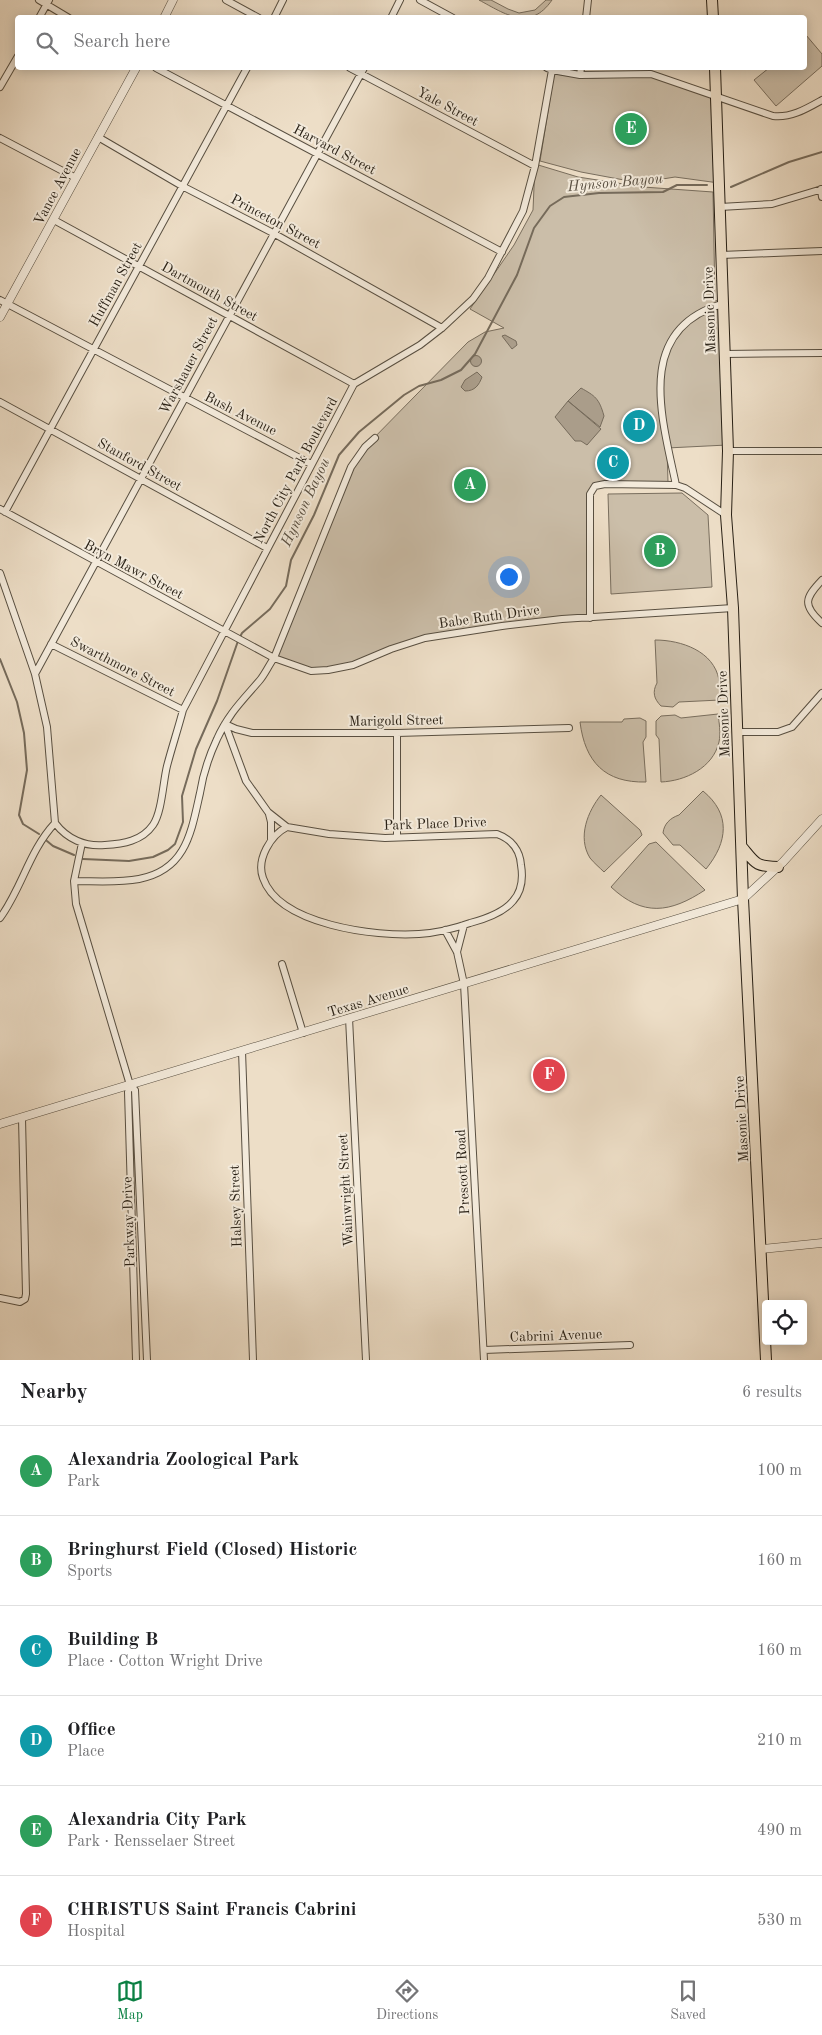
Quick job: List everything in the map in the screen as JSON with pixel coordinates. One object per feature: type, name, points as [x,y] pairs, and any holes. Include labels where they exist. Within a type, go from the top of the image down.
[{"type":"main road","points":[[712,0],[713,15]]},
{"type":"main road","name":"Masonic Drive","points":[[715,70],[728,451],[726,515],[734,608],[744,899],[766,1360]]},
{"type":"main road","points":[[742,847],[756,864],[778,867]]},
{"type":"street","points":[[39,0],[48,2],[65,15]]},
{"type":"street","points":[[166,15],[173,0]]},
{"type":"street","points":[[226,0],[254,15]]},
{"type":"street","points":[[276,15],[283,0]]},
{"type":"street","points":[[392,15],[400,0]]},
{"type":"street","points":[[420,0],[448,15]]},
{"type":"street","points":[[586,15],[588,0]]},
{"type":"street","points":[[41,15],[48,2]]},
{"type":"street","points":[[0,87],[15,61]]},
{"type":"street","name":"Vance Avenue","points":[[0,317],[4,302],[54,220],[135,70]]},
{"type":"street","name":"Harvard Street","points":[[160,70],[502,252]]},
{"type":"street","name":"Huffman Street","points":[[2,510],[50,429],[246,70]]},
{"type":"street","name":"Warshauer Street","points":[[34,674],[362,70]]},
{"type":"street","name":"Yale Street","points":[[362,70],[535,166]]},
{"type":"street","points":[[354,384],[420,345],[442,328],[473,299],[488,278],[522,211],[535,166],[550,70]]},
{"type":"street","points":[[555,70],[580,75],[651,74],[773,116],[783,117],[804,110],[822,100]]},
{"type":"street","points":[[580,75],[581,70]]},
{"type":"street","name":"Princeton Street","points":[[98,137],[182,186],[273,233],[442,328]]},
{"type":"street","points":[[0,138],[76,178]]},
{"type":"street","points":[[720,207],[772,204],[822,189],[822,197]]},
{"type":"street","name":"Dartmouth Street","points":[[54,220],[354,384]]},
{"type":"street","points":[[721,255],[822,251]]},
{"type":"street","name":"Bush Avenue","points":[[4,302],[311,464]]},
{"type":"street","points":[[676,485],[664,432],[660,384],[663,361],[667,347],[688,320],[701,311],[722,304]]},
{"type":"street","points":[[725,354],[822,352]]},
{"type":"street","name":"North City Park Boulevard","points":[[55,823],[65,834],[82,843],[100,846],[129,842],[140,837],[152,826],[158,812],[168,763],[183,710],[354,384]]},
{"type":"street","name":"Stanford Street","points":[[0,402],[267,548]]},
{"type":"street","points":[[74,881],[138,879],[163,870],[174,861],[188,841],[194,823],[205,770],[217,738],[236,706],[263,676],[274,658],[351,467],[365,446],[375,438]]},
{"type":"street","points":[[728,451],[822,451]]},
{"type":"street","points":[[590,618],[590,494],[599,484],[676,485],[685,488],[726,515]]},
{"type":"street","name":"Bryn Mawr Street","points":[[2,510],[258,648]]},
{"type":"street","points":[[0,573],[34,674],[47,727],[55,823],[33,852],[15,893],[0,918]]},
{"type":"street","points":[[822,580],[811,592],[808,606],[810,613],[822,623]]},
{"type":"street","name":"Babe Ruth Drive","points":[[258,648],[274,658],[311,671],[328,670],[353,665],[391,649],[425,638],[502,626],[734,608]]},
{"type":"street","name":"Swarthmore Street","points":[[51,644],[183,710]]},
{"type":"street","points":[[738,732],[778,732],[792,728],[822,693]]},
{"type":"street","points":[[225,724],[246,781],[268,812],[287,827],[276,834],[271,840]]},
{"type":"street","name":"Marigold Street","points":[[225,724],[252,733],[397,733],[569,728]]},
{"type":"street","points":[[397,733],[397,837]]},
{"type":"street","points":[[268,812],[271,822],[271,840]]},
{"type":"street","points":[[744,899],[778,867],[822,819]]},
{"type":"street","name":"Park Place Drive","points":[[271,840],[262,865],[262,876],[271,892],[293,910],[336,926],[374,934],[418,934],[445,930],[480,920],[503,909],[513,901],[519,892],[522,882],[521,861],[513,844],[497,834],[397,837],[350,836],[287,827]]},
{"type":"street","name":"Parkway Drive","points":[[82,843],[74,881],[76,904],[130,1085],[135,1090],[146,1360]]},
{"type":"street","name":"Texas Avenue","points":[[0,1124],[744,899]]},
{"type":"street","points":[[457,952],[464,925]]},
{"type":"street","points":[[445,930],[457,952]]},
{"type":"street","name":"Prescott Road","points":[[457,952],[464,984],[484,1360]]},
{"type":"street","points":[[282,964],[303,1032]]},
{"type":"street","name":"Wainwright Street","points":[[349,1018],[366,1360]]},
{"type":"street","name":"Halsey Street","points":[[242,1051],[253,1360]]},
{"type":"street","name":"Parkway Drive","points":[[130,1085],[128,1092],[136,1360]]},
{"type":"street","points":[[0,1298],[20,1302],[25,1299],[26,1294],[22,1118]]},
{"type":"street","points":[[761,1249],[822,1244]]},
{"type":"street","name":"Cabrini Avenue","points":[[484,1350],[630,1345]]},
{"type":"shaded area","points":[[479,0],[491,0],[519,13],[535,10],[546,0],[552,0],[544,10],[535,15],[508,15]]},
{"type":"shaded area","points":[[807,36],[822,54],[822,66],[776,106],[754,80],[766,70],[807,70]]},
{"type":"shaded area","points":[[554,74],[593,78],[650,76],[716,97],[719,183],[675,177],[644,182],[624,180],[581,172],[540,161]]},
{"type":"shaded area","points":[[535,164],[578,177],[643,187],[713,192],[715,301],[720,300],[727,445],[667,448],[668,482],[605,483],[591,490],[590,617],[425,638],[354,664],[311,670],[273,654],[338,497],[365,447],[468,342],[485,332],[504,328],[470,309],[514,245],[533,210]]},
{"type":"shaded area","points":[[505,335],[516,341],[517,345],[512,349],[502,336]]},
{"type":"shaded area","points":[[476,355],[482,361],[476,367],[470,361]]},
{"type":"shaded area","points":[[477,372],[482,377],[479,383],[474,389],[465,391],[461,387],[465,380]]},
{"type":"shaded area","points":[[581,388],[593,396],[600,405],[604,416],[600,427],[568,401]]},
{"type":"shaded area","points":[[568,401],[601,429],[587,445],[581,441],[575,441],[555,417]]},
{"type":"shaded area","points":[[682,493],[708,515],[712,587],[611,594],[608,494]]},
{"type":"shaded area","points":[[655,640],[685,645],[695,649],[711,662],[719,680],[720,700],[679,702],[673,707],[661,706],[655,698],[654,692],[657,683]]},
{"type":"shaded area","points":[[718,714],[719,742],[711,759],[697,771],[679,779],[661,782],[659,739],[656,735],[656,721],[661,716],[675,715],[681,718]]},
{"type":"shaded area","points":[[640,718],[646,721],[646,737],[643,742],[646,782],[619,779],[608,774],[592,759],[580,722],[622,722],[624,719]]},
{"type":"shaded area","points":[[703,791],[718,809],[723,829],[719,849],[706,869],[680,845],[673,845],[663,833],[668,822],[679,815]]},
{"type":"shaded area","points":[[601,795],[640,830],[642,835],[604,872],[590,858],[584,842],[588,816]]},
{"type":"shaded area","points":[[656,842],[705,890],[680,903],[657,908],[634,903],[611,887],[649,844]]},
{"type":"waterway","name":"Hynson Bayou","points":[[731,187],[789,162],[822,152]]},
{"type":"waterway","name":"Hynson Bayou","points":[[240,637],[242,633],[270,609],[286,586],[291,560],[314,515],[339,455],[359,432],[404,395],[419,386],[441,380],[461,370],[475,354],[517,275],[534,228],[550,206],[564,197],[599,193],[663,192],[677,185],[707,185]]},
{"type":"waterway","name":"Hynson Bayou","points":[[83,859],[129,861],[153,857],[168,850],[175,844],[183,822],[182,796],[196,749],[217,701],[238,641]]},
{"type":"waterway","name":"Hynson Bayou","points":[[0,659],[17,702],[24,733],[27,770],[19,815],[23,824],[39,834]]},
{"type":"waterway","name":"Hynson Bayou","points":[[47,841],[53,846],[74,855]]},
{"type":"place","name":"Alexandria City Park","points":[[631,129]]},
{"type":"place","name":"Office","points":[[639,426]]},
{"type":"place","name":"Building B","points":[[613,463]]},
{"type":"place","name":"Alexandria Zoological Park","points":[[470,485]]},
{"type":"place","name":"Bringhurst Field (Closed) Historic","points":[[660,551]]},
{"type":"place","name":"CHRISTUS Saint Francis Cabrini","points":[[549,1075]]}]
